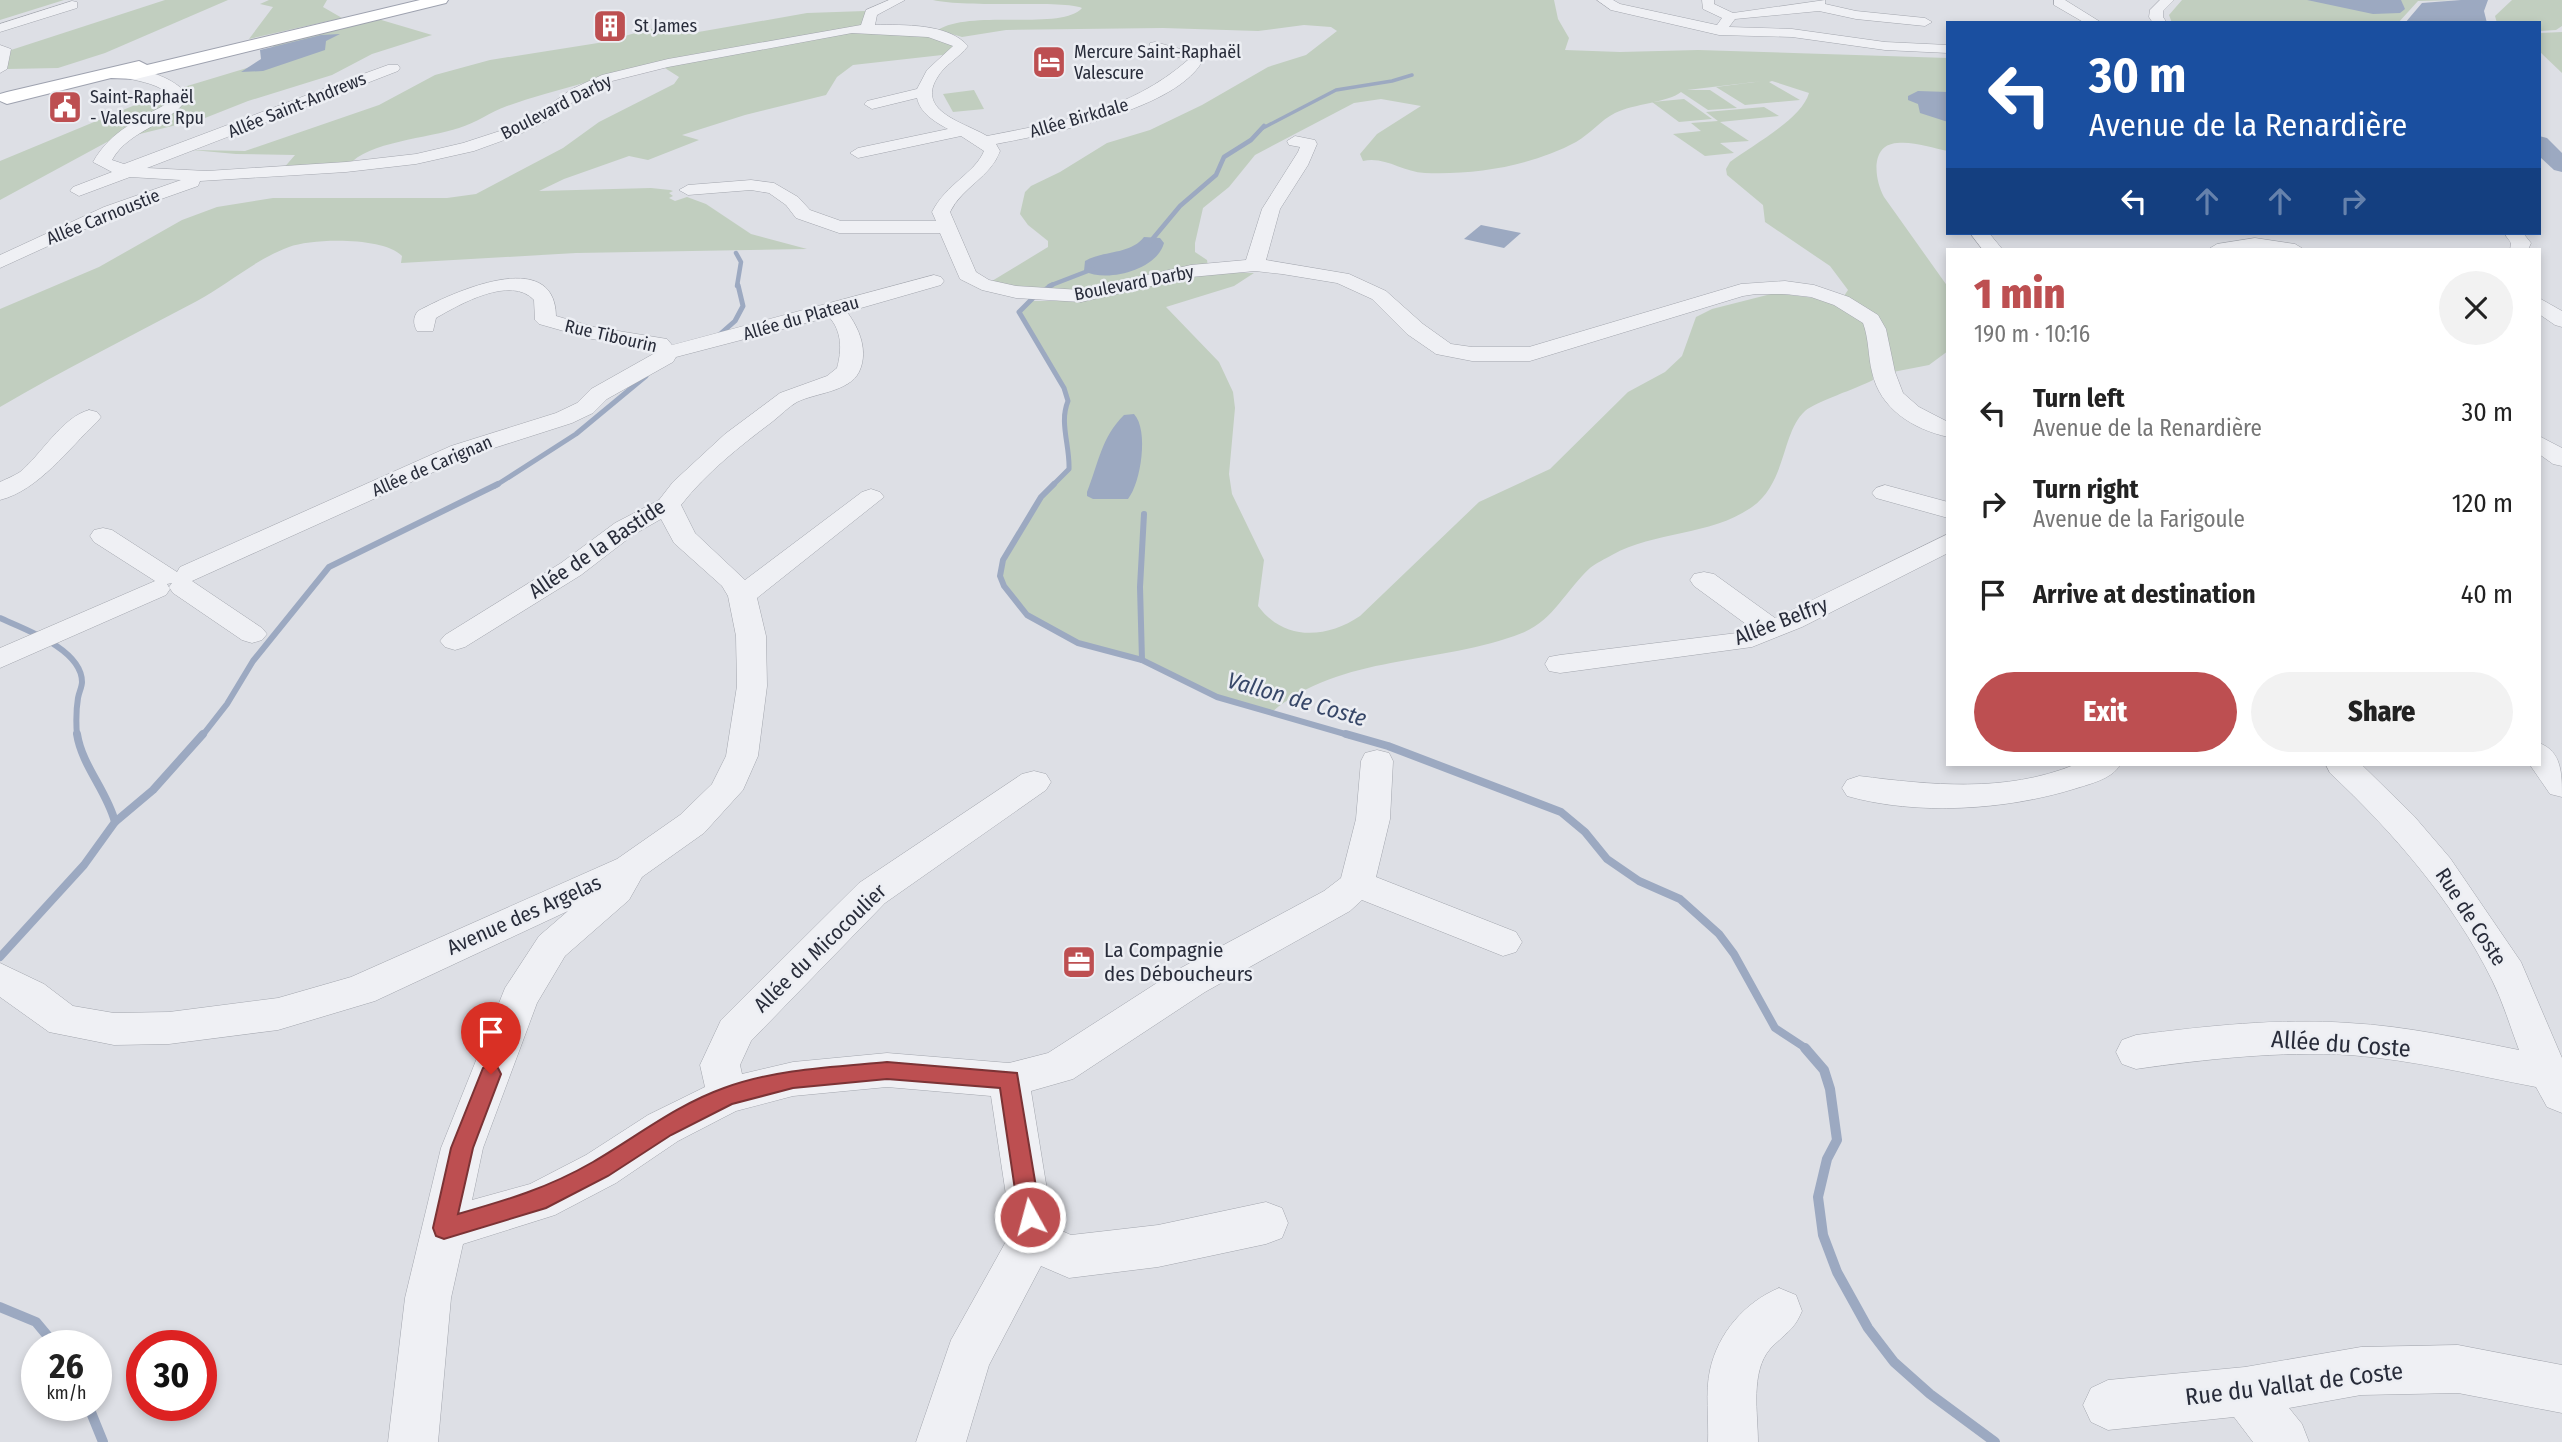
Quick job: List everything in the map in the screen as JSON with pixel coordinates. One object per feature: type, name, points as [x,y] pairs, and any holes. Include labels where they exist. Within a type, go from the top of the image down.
[{"type":"main road","points":[[3,99],[137,72],[440,0]]},
{"type":"street","points":[[867,16],[899,0]]},
{"type":"street","points":[[1604,0],[1633,12],[1719,31],[1791,33],[1885,46],[1946,49]]},
{"type":"street","points":[[1708,0],[1709,6],[1730,17],[1819,3],[1856,15],[1924,22]]},
{"type":"street","points":[[2159,21],[2157,10],[2168,0]]},
{"type":"street","points":[[2059,2],[2092,21]]},
{"type":"street","points":[[0,28],[72,5]]},
{"type":"street","name":"Boulevard Darby","points":[[125,171],[208,176],[346,167],[427,156],[493,139],[528,125],[577,92],[607,78],[867,16],[940,35],[960,43],[958,51],[928,79],[923,92]]},
{"type":"street","points":[[1719,31],[1730,17]]},
{"type":"street","name":"Allée Birkdale","points":[[987,141],[1070,123],[1120,108],[1154,93],[1197,58],[1155,46]]},
{"type":"street","points":[[0,49],[4,49],[0,69]]},
{"type":"street","name":"Allée Saint-Andrews","points":[[79,191],[393,68]]},
{"type":"street","points":[[125,171],[102,162],[108,149],[141,123],[177,104],[180,95],[176,90],[137,72]]},
{"type":"street","points":[[872,104],[923,92],[931,109],[960,131],[987,141]]},
{"type":"street","points":[[858,153],[960,131]]},
{"type":"street","name":"Boulevard Darby","points":[[987,141],[991,146],[991,158],[947,196],[941,212],[967,275],[982,285],[1016,292],[1081,296],[1191,271],[1255,265],[1342,278],[1379,295],[1415,329],[1444,349],[1492,355],[1530,354],[1741,289],[1776,286],[1805,288],[1839,299],[1872,321],[1880,346],[1883,375],[1892,397],[1905,409],[1946,429]]},
{"type":"street","points":[[1255,265],[1258,243],[1268,214],[1282,189],[1302,164],[1309,144],[1295,141]]},
{"type":"street","name":"Allée Carnoustie","points":[[0,262],[110,211],[208,176]]},
{"type":"street","points":[[688,190],[727,185],[774,188],[792,201],[803,214],[839,227],[946,227]]},
{"type":"street","points":[[2230,248],[2255,244],[2282,248]]},
{"type":"street","name":"Allée du Plateau","points":[[667,352],[722,340],[934,281]]},
{"type":"street","name":"Rue Tibourin","points":[[425,326],[425,315],[457,298],[491,288],[520,285],[539,292],[544,299],[545,316],[551,322],[592,333],[659,344],[667,352]]},
{"type":"street","points":[[2541,305],[2562,321]]},
{"type":"street","name":"Allée de la Bastide","points":[[455,641],[571,569],[624,529],[668,505],[682,487],[734,439],[789,398],[835,381],[848,371],[853,344],[843,318],[833,309]]},
{"type":"street","name":"Allée de Carignan","points":[[0,659],[460,451],[564,418],[585,408],[599,394],[655,363],[667,352]]},
{"type":"street","points":[[0,492],[28,478],[54,449],[89,417]]},
{"type":"street","points":[[2541,445],[2556,458]]},
{"type":"street","points":[[1885,493],[1946,509]]},
{"type":"street","points":[[742,596],[871,497]]},
{"type":"street","name":"Avenue des Argelas","points":[[0,978],[30,995],[62,1021],[114,1029],[169,1028],[278,1014],[361,990],[629,868],[692,824],[726,790],[741,756],[752,686],[751,636],[742,596],[732,581],[683,537],[668,505]]},
{"type":"street","points":[[103,536],[252,635]]},
{"type":"street","name":"Allée Belfry","points":[[1560,664],[1742,641],[1773,630],[1900,569],[1946,543]]},
{"type":"street","points":[[1704,580],[1773,630]]},
{"type":"street","points":[[2541,757],[2562,786]]},
{"type":"street","points":[[444,1228],[539,1201],[601,1169],[663,1128],[727,1096],[793,1079],[887,1070],[1009,1080],[1059,1067],[1191,981],[1337,901],[1357,884],[1373,819],[1377,761]]},
{"type":"street","points":[[1859,788],[1948,798],[2016,794],[2070,781],[2102,766]]},
{"type":"street","name":"Rue de Coste","points":[[2343,766],[2425,848],[2458,892],[2510,978],[2554,1083]]},
{"type":"street","name":"Allée du Micocoulier","points":[[727,1096],[720,1065],[735,1031],[872,893],[1034,782]]},
{"type":"street","points":[[413,1442],[428,1298],[462,1148],[519,999],[551,946],[617,891],[629,868]]},
{"type":"street","points":[[1357,884],[1503,942]]},
{"type":"street","name":"Allée du Coste","points":[[2136,1052],[2217,1041],[2289,1037],[2382,1042],[2554,1083]]},
{"type":"street","points":[[941,1442],[968,1357],[1032,1239],[1028,1195],[1009,1080]]},
{"type":"street","points":[[1032,1239],[1069,1256],[1158,1246],[1266,1223]]},
{"type":"street","points":[[1733,1442],[1734,1370],[1752,1334],[1779,1311]]},
{"type":"street","name":"Rue du Vallat de Coste","points":[[2108,1405],[2245,1391],[2361,1371],[2458,1368],[2562,1389]]},
{"type":"street","points":[[2245,1391],[2284,1442]]},
{"type":"green space","points":[[0,0],[64,0],[0,20]]},
{"type":"green space","points":[[165,0],[228,0],[105,53],[58,68],[7,69],[11,50]]},
{"type":"green space","points":[[269,0],[327,0],[323,7],[342,18],[249,39],[273,7],[260,4]]},
{"type":"green space","points":[[933,0],[1554,0],[1558,19],[1569,38],[1565,50],[1698,50],[1946,58],[1946,151],[1916,144],[1888,145],[1878,157],[1877,173],[1884,197],[1946,284],[1946,352],[1929,365],[1893,372],[1880,321],[1844,296],[1848,290],[1830,266],[1765,222],[1763,205],[1727,175],[1726,169],[1730,162],[1797,113],[1809,93],[1772,81],[1769,82],[1800,100],[1745,105],[1716,87],[1763,81],[1687,90],[1710,90],[1737,108],[1708,110],[1681,92],[1615,113],[1576,142],[1541,157],[1503,167],[1464,172],[1425,173],[1386,162],[1363,161],[1360,154],[1377,134],[1421,106],[1381,99],[1354,103],[1255,155],[1229,187],[1203,208],[1195,252],[1207,260],[1208,266],[1097,290],[1047,292],[992,281],[1048,247],[1048,241],[1028,225],[1020,214],[1025,192],[1031,186],[1107,143],[1150,130],[1202,105],[1268,67],[1306,55],[1337,31],[1331,27],[1304,25],[1258,31],[1163,28],[1006,30],[962,37],[938,30],[971,21],[1056,18],[1072,15],[1082,8],[1056,4]]},
{"type":"green space","points":[[2182,0],[2456,0],[2418,1],[2400,21],[2171,21],[2169,15]]},
{"type":"green space","points":[[2512,0],[2562,0],[2562,26],[2556,30],[2541,31],[2541,21],[2496,21],[2495,16]]},
{"type":"green space","points":[[807,13],[868,13],[861,24],[871,30],[930,36],[956,44],[951,54],[853,65],[837,77],[826,95],[745,115],[682,135],[699,140],[648,160],[629,156],[564,179],[539,191],[651,188],[670,190],[673,191],[669,193],[673,196],[669,198],[675,201],[687,197],[706,204],[751,234],[807,249],[576,253],[401,263],[402,256],[393,250],[365,242],[300,244],[265,258],[197,301],[0,407],[0,309],[99,267],[182,220],[217,207],[273,198],[447,198],[476,194],[563,148],[599,122],[674,84],[679,77],[657,63],[525,100],[459,128],[384,146],[358,157],[349,165],[282,170],[295,155],[192,150],[245,151],[379,105],[435,75],[490,60],[598,43],[662,26],[687,34]]},
{"type":"green space","points":[[378,19],[432,35],[372,54],[332,75],[248,101],[205,118],[107,142],[0,200],[0,161],[164,93],[260,64],[272,56],[273,43]]},
{"type":"green space","points":[[2562,32],[2562,73],[2541,53],[2541,33]]},
{"type":"green space","points":[[974,90],[984,109],[953,112],[943,94]]},
{"type":"green space","points":[[1684,99],[1712,119],[1679,122],[1652,102]]},
{"type":"green space","points":[[1764,107],[1779,116],[1720,122],[1749,141],[1720,143],[1734,153],[1705,156],[1673,134],[1701,131],[1691,123],[1718,121],[1706,112]]},
{"type":"green space","points":[[1210,272],[1254,273],[1234,286],[1166,307],[1219,362],[1233,392],[1235,408],[1229,474],[1232,494],[1264,560],[1258,606],[1280,626],[1293,631],[1320,632],[1347,624],[1360,616],[1479,502],[1550,469],[1628,392],[1665,372],[1682,356],[1696,317],[1712,309],[1775,293],[1830,300],[1866,325],[1870,338],[1873,380],[1805,411],[1797,420],[1772,485],[1752,507],[1736,516],[1701,529],[1646,541],[1601,561],[1581,577],[1543,621],[1522,633],[1458,651],[1360,670],[1328,680],[1299,693],[1272,712],[1213,695],[1149,663],[1060,635],[1025,613],[1011,597],[1000,576],[1007,548],[1029,520],[1041,497],[1069,468],[1070,451],[1062,415],[1068,401],[1064,387],[1019,312],[1027,301],[1108,296]]},
{"type":"water","points":[[2307,0],[2401,0],[2405,9],[2400,13],[2373,14]]},
{"type":"water","points":[[2488,0],[2484,11],[2486,21],[2407,21],[2422,3]]},
{"type":"water","points":[[340,34],[326,41],[325,50],[263,71],[241,72],[261,59],[260,50],[321,35]]},
{"type":"water","points":[[1918,91],[1946,92],[1946,121],[1920,113],[1918,104],[1908,100],[1908,96]]},
{"type":"water","points":[[1481,225],[1521,233],[1504,248],[1464,239]]},
{"type":"water","points":[[1144,237],[1160,238],[1164,243],[1152,260],[1142,267],[1118,275],[1084,271],[1085,261],[1132,247]]},
{"type":"water","points":[[1134,414],[1141,432],[1142,457],[1133,491],[1128,499],[1093,499],[1087,496],[1101,451],[1110,433],[1124,415]]},
{"type":"waterway","name":"Vallon de Coste","points":[[1263,128],[1336,90],[1412,75]]},
{"type":"waterway","name":"Vallon de Coste","points":[[1150,242],[1180,206],[1216,175],[1224,157],[1251,140],[1264,126]]},
{"type":"waterway","points":[[2541,145],[2562,165]]},
{"type":"waterway","points":[[736,253],[741,262],[737,286]]},
{"type":"waterway","name":"Vallon de Coste","points":[[1049,286],[1093,269]]},
{"type":"waterway","points":[[718,336],[735,321],[743,306],[738,285]]},
{"type":"waterway","name":"Vallon de Coste","points":[[1052,285],[1034,297],[1019,312],[1064,388],[1068,401],[1064,418],[1069,469],[1041,497],[1003,560],[1000,576],[1004,586],[1027,615],[1078,643],[1142,660]]},
{"type":"waterway","points":[[495,486],[576,434],[646,376]]},
{"type":"waterway","points":[[202,736],[227,704],[253,661],[329,567],[498,484]]},
{"type":"waterway","points":[[1142,660],[1140,587],[1144,514]]},
{"type":"waterway","points":[[0,618],[50,642],[73,660],[82,682],[77,707],[77,736]]},
{"type":"waterway","name":"Vallon de Coste","points":[[1142,660],[1217,697],[1352,736]]},
{"type":"waterway","points":[[77,734],[84,757],[115,822]]},
{"type":"waterway","points":[[115,822],[153,790],[203,734]]},
{"type":"waterway","name":"Vallon de Coste","points":[[1346,734],[1388,746],[1561,812],[1585,832],[1607,859],[1639,881],[1680,899],[1719,934],[1734,954],[1775,1028],[1807,1049]]},
{"type":"waterway","points":[[0,957],[84,865],[115,822]]},
{"type":"waterway","name":"Vallon de Coste","points":[[1805,1048],[1824,1070],[1830,1089],[1837,1140],[1827,1159],[1818,1197],[1823,1235],[1837,1272],[1868,1328],[1894,1362],[1930,1394],[1995,1442]]},
{"type":"waterway","points":[[0,1307],[36,1322],[43,1330]]},
{"type":"waterway","points":[[94,1421],[103,1442]]},
{"type":"place","name":"St James","points":[[610,26]]},
{"type":"place","name":"Mercure Saint-Raphaël Valescure","points":[[1049,62]]},
{"type":"place","name":"Saint-Raphaël - Valescure Rpu","points":[[65,107]]},
{"type":"place","name":"La Compagnie des Déboucheurs","points":[[1079,962]]},
{"type":"route","points":[[491,1074],[462,1148],[444,1228],[539,1201],[601,1169],[663,1128],[727,1096],[793,1079],[887,1070],[1009,1080],[1030,1217]]}]
